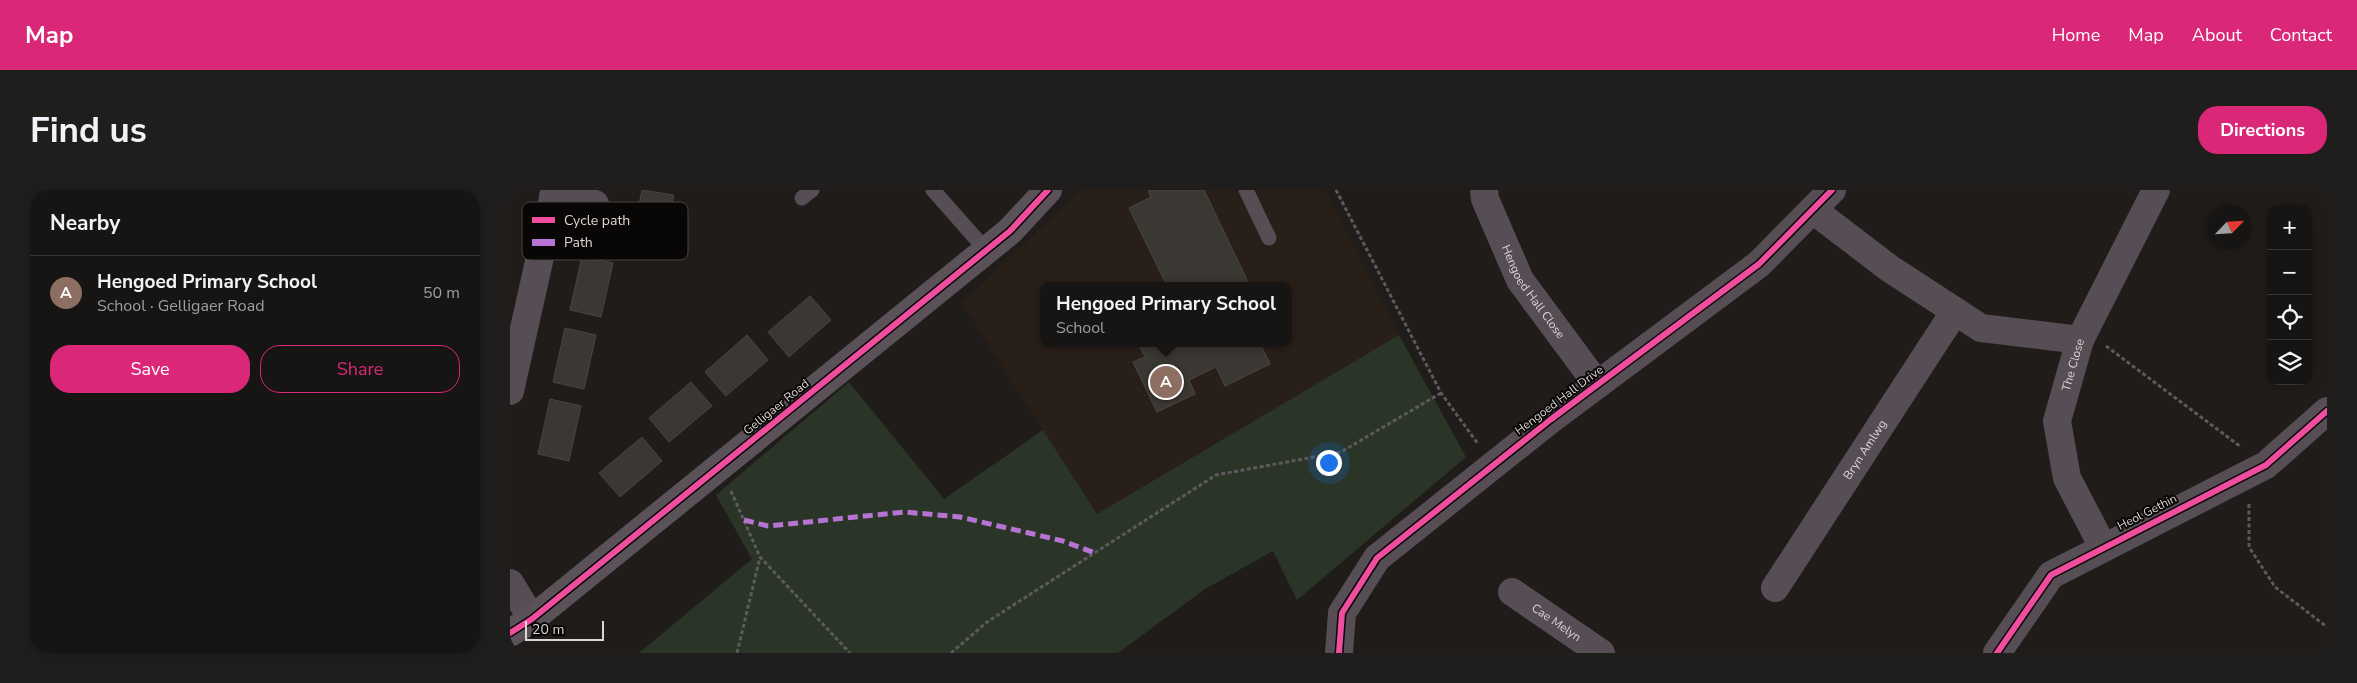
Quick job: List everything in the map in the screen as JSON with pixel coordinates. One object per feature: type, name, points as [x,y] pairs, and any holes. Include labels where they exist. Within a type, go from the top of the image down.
[{"type":"street","name":"Gelligaer Road","points":[[521,626],[1010,231],[1048,190]]},
{"type":"street","name":"Hengoed Hall Close","points":[[1484,190],[1485,199],[1520,280],[1597,384]]},
{"type":"street","name":"Hengoed Hall Drive","points":[[1339,653],[1342,613],[1377,558],[1597,384],[1759,264],[1832,190]]},
{"type":"street","name":"The Close","points":[[2103,547],[2067,478],[2057,421],[2081,336],[2156,190]]},
{"type":"street","points":[[554,193],[587,202]]},
{"type":"street","points":[[1813,210],[1889,268],[1981,328],[2081,336]]},
{"type":"street","points":[[510,391],[539,260]]},
{"type":"street","name":"Bryn Amlwg","points":[[1775,588],[1955,311]]},
{"type":"street","name":"Heol Gethin","points":[[1997,653],[2051,575],[2259,468],[2327,411]]},
{"type":"street","points":[[510,583],[521,626]]},
{"type":"street","name":"Cae Melyn","points":[[1512,592],[1601,653]]},
{"type":"lane","points":[[933,190],[986,250]]},
{"type":"lane","points":[[1246,190],[1269,238]]},
{"type":"path","points":[[1336,190],[1441,393],[1493,465]]},
{"type":"path","points":[[2081,336],[2112,349],[2259,468],[2248,514],[2249,547],[2275,587],[2327,627]]},
{"type":"path","points":[[951,653],[987,622],[1216,475],[1341,452],[1441,393]]},
{"type":"path","points":[[717,469],[729,486],[760,557],[850,653]]},
{"type":"path","points":[[737,653],[760,557]]},
{"type":"shaded area","points":[[1081,190],[1325,190],[1399,335],[1097,514],[962,303]]},
{"type":"green space","points":[[1399,335],[1466,457],[1297,600],[1273,551],[1205,589],[1118,653],[639,653],[752,559],[716,495],[849,382],[944,499],[1043,430],[1097,514]]},
{"type":"building","points":[[642,190],[674,195],[672,202],[640,202]]},
{"type":"building","points":[[1148,190],[1204,190],[1248,282],[1165,282],[1129,208],[1151,197]]},
{"type":"building","points":[[581,260],[600,260],[613,263],[601,317],[570,310]]},
{"type":"building","points":[[810,296],[831,320],[789,357],[768,332]]},
{"type":"building","points":[[565,328],[596,335],[584,389],[553,382]]},
{"type":"building","points":[[747,335],[768,360],[726,396],[705,372]]},
{"type":"building","points":[[1140,347],[1262,347],[1270,364],[1225,386],[1216,367],[1189,380],[1195,394],[1157,412],[1133,362],[1145,357]]},
{"type":"building","points":[[691,382],[712,406],[669,442],[649,418]]},
{"type":"building","points":[[550,399],[581,406],[569,461],[538,454]]},
{"type":"building","points":[[642,437],[662,461],[620,497],[599,473]]},
{"type":"marked path","points":[[744,520],[768,526],[905,512],[960,517],[1063,541],[1095,553]]},
{"type":"cycle path","points":[[510,633],[532,619],[1010,231],[1048,190]]},
{"type":"cycle path","points":[[1339,653],[1342,613],[1377,558],[1550,420],[1759,264],[1832,190]]},
{"type":"cycle path","points":[[1997,653],[2051,575],[2266,465],[2327,411]]},
{"type":"place","name":"Hengoed Primary School","points":[[1166,382]]}]
